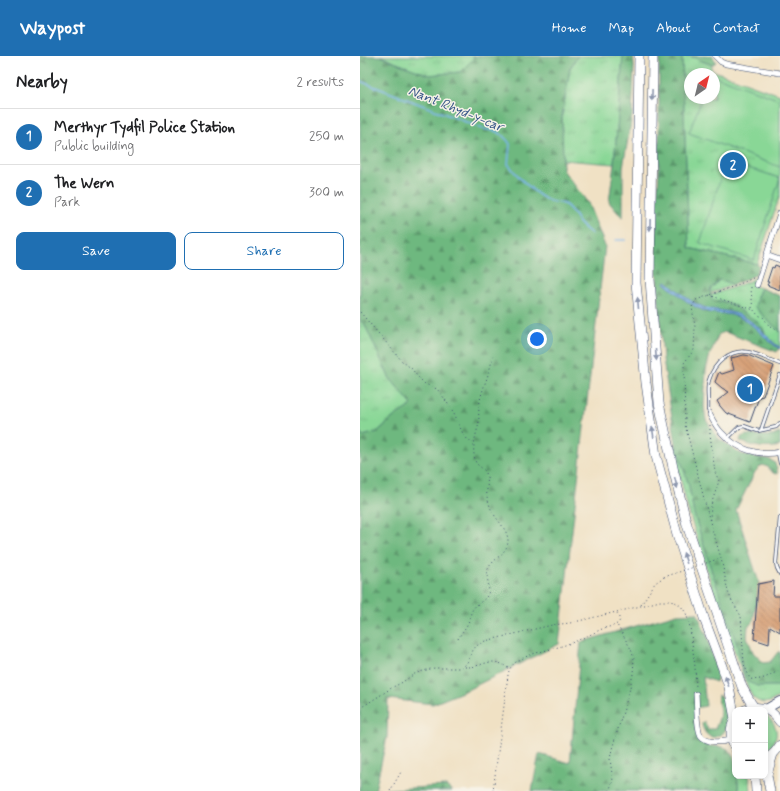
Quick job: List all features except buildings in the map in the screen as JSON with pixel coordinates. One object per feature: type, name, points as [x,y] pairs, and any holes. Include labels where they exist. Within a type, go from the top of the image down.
[{"type":"highway","points":[[639,56],[636,282],[646,383],[656,456],[675,526],[729,687],[733,707]]},
{"type":"highway","points":[[653,56],[650,279],[660,403],[686,525],[742,687],[754,707]]},
{"type":"highway","points":[[768,710],[775,715],[780,722]]},
{"type":"highway","points":[[732,724],[730,734],[732,743]]},
{"type":"highway","points":[[770,791],[767,775],[770,764],[769,756],[778,749],[780,745]]},
{"type":"highway","points":[[755,779],[756,791]]},
{"type":"main road","points":[[768,708],[780,701]]},
{"type":"street","points":[[715,56],[721,62],[726,64],[780,72]]},
{"type":"street","points":[[755,285],[780,213]]},
{"type":"street","points":[[766,255],[780,260]]},
{"type":"street","points":[[710,415],[722,433],[740,447],[767,453],[779,452]]},
{"type":"street","points":[[696,694],[700,735],[704,739],[711,741],[731,740]]},
{"type":"lane","points":[[710,415],[708,410],[708,381],[712,371],[720,361],[731,354],[749,352],[780,364]]},
{"type":"lane","points":[[760,430],[780,375]]},
{"type":"lane","points":[[727,438],[739,427],[744,426],[758,431],[776,427],[780,423]]},
{"type":"lane","points":[[779,452],[780,463]]},
{"type":"lane","points":[[780,518],[776,563],[780,574]]},
{"type":"path","points":[[752,281],[756,276],[735,286],[696,300],[692,307],[695,327],[694,350],[684,363],[685,425],[710,522],[721,558],[728,592],[732,602],[741,616],[744,664],[750,678],[756,680],[760,680],[780,670]]},
{"type":"path","points":[[754,311],[752,308],[753,303],[751,296],[755,285]]},
{"type":"path","points":[[709,295],[754,311],[763,318],[770,327],[780,332]]},
{"type":"path","points":[[360,312],[402,361],[425,384],[437,389],[442,394],[454,413],[463,434],[468,440],[474,443]]},
{"type":"path","points":[[458,638],[469,622],[474,608],[483,601],[488,594],[486,578],[488,569],[506,548],[508,542],[507,534],[491,509],[487,497],[488,486],[486,474],[475,461],[474,443],[478,426],[478,410],[493,354]]},
{"type":"path","points":[[710,415],[710,434],[719,482],[711,505],[710,522]]},
{"type":"path","points":[[640,606],[655,583],[664,577],[721,558]]},
{"type":"path","points":[[464,667],[467,664],[472,651],[477,645],[485,641],[552,625],[570,623],[660,601],[669,601],[675,602],[681,606],[686,613],[690,627],[695,668],[696,694]]},
{"type":"path","points":[[493,791],[509,669],[516,662],[532,655],[570,643],[605,628],[615,626],[620,620],[617,612]]},
{"type":"path","points":[[609,791],[613,782],[610,759],[629,692],[633,674],[634,659],[631,649],[617,624]]},
{"type":"path","points":[[360,708],[416,673],[434,668],[466,668],[495,662],[503,664],[509,669]]},
{"type":"path","points":[[390,791],[401,772]]},
{"type":"green space","points":[[360,56],[381,56],[429,75],[460,72],[473,59],[474,56],[578,56],[570,68],[562,117],[563,170],[588,203],[605,246],[559,644],[467,690],[433,704],[388,699],[387,737],[375,790],[446,786],[452,791],[360,791],[360,432],[363,436],[377,432],[395,416],[412,405],[389,377],[365,325],[360,320]]},
{"type":"green space","points":[[381,56],[474,56],[473,59],[460,72],[429,75]]},
{"type":"green space","points":[[578,56],[623,56],[614,164],[563,160],[562,117],[570,68]]},
{"type":"green space","points":[[623,56],[633,56],[634,66],[632,116],[623,167],[623,217],[609,202],[614,164]]},
{"type":"green space","points":[[659,56],[682,56],[689,248],[757,264],[759,266],[755,275],[733,285],[719,280],[710,290],[712,300],[736,307],[759,323],[764,333],[752,322],[730,312],[708,309],[690,301],[666,281],[665,283],[685,300],[702,310],[739,317],[749,323],[779,348],[777,352],[725,332],[719,334],[710,354],[706,370],[704,406],[706,420],[718,438],[741,454],[768,459],[774,462],[777,468],[777,474],[773,473],[768,467],[762,465],[755,472],[736,510],[759,583],[753,622],[748,626],[747,637],[753,652],[763,663],[770,662],[778,652],[780,652],[780,686],[757,686],[748,682],[742,668],[738,648],[694,514],[689,486],[676,444],[663,359],[656,263],[656,214],[659,173]]},
{"type":"green space","points":[[682,56],[690,56],[712,65],[711,68],[684,68],[684,104],[720,104],[720,73],[780,95],[780,195],[757,264],[689,248]]},
{"type":"green space","points":[[690,56],[712,56],[716,62],[712,65]]},
{"type":"green space","points":[[720,78],[780,100],[780,167],[689,133],[700,104],[720,104]]},
{"type":"green space","points":[[726,161],[780,178],[754,260],[700,243]]},
{"type":"green space","points":[[756,278],[754,286],[761,288],[755,307],[780,331],[780,347],[770,339],[763,328],[734,305],[722,301],[712,300],[711,295]]},
{"type":"green space","points":[[719,280],[733,285],[711,293],[710,290]]},
{"type":"green space","points":[[761,288],[780,296],[780,331],[755,307]]},
{"type":"green space","points":[[360,320],[365,325],[389,377],[413,405],[395,416],[377,432],[363,436],[360,432]]},
{"type":"green space","points":[[780,432],[780,446],[760,447],[749,445],[740,441],[741,437],[746,435],[773,436]]},
{"type":"green space","points":[[676,444],[689,486],[694,514],[738,648],[742,668],[757,686],[780,686],[780,696],[770,702],[763,703],[753,698],[745,681],[716,598],[688,509],[673,448]]},
{"type":"green space","points":[[697,613],[707,636],[718,675],[716,682],[703,677],[706,706],[695,708],[697,736],[708,746],[725,748],[732,754],[732,779],[737,779],[739,791],[532,791],[539,754],[570,763],[581,642],[677,614]]},
{"type":"green space","points":[[718,695],[725,699],[728,724],[723,733],[719,736],[710,737],[704,730],[702,724],[704,721],[708,729],[715,729],[720,714]]},
{"type":"green space","points":[[768,717],[776,728],[776,738],[768,749]]},
{"type":"green space","points":[[737,779],[749,779],[751,791],[739,791]]},
{"type":"water","points":[[666,281],[686,298],[698,305],[740,315],[760,328],[776,345],[780,347],[780,349],[745,320],[731,315],[702,310],[685,300],[664,283]]},
{"type":"waterway","name":"Nant Rhyd-y-car","points":[[360,81],[483,129],[495,131],[501,134],[510,144],[508,164],[517,175],[532,190],[543,198],[549,201],[562,203],[566,206],[581,225],[592,234]]},
{"type":"waterway","name":"Nant Rhyd-y-car","points":[[616,240],[626,240]]},
{"type":"place","name":"The Wern","points":[[733,165]]},
{"type":"place","name":"Merthyr Tydfil Police Station","points":[[750,389]]}]
